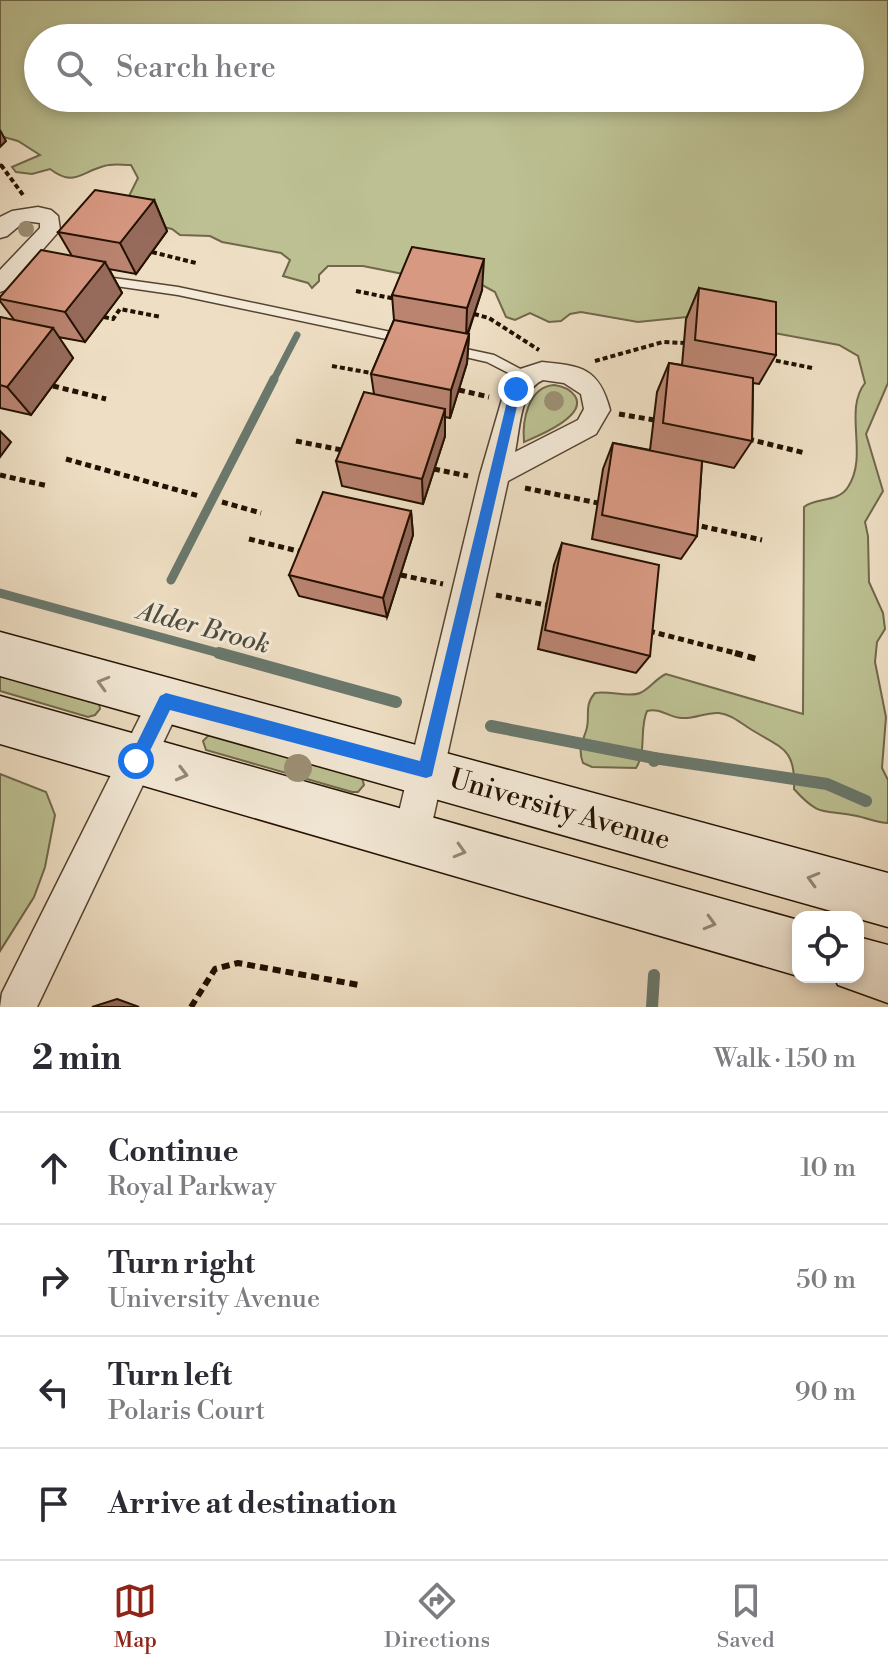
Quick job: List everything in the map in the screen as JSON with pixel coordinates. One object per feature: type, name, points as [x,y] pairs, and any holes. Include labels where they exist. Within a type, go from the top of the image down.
[{"type":"main road","name":"University Avenue","points":[[0,654],[888,900]]},
{"type":"main road","points":[[0,720],[792,946]]},
{"type":"main road","points":[[864,967],[888,974]]},
{"type":"street","points":[[0,231],[9,220],[29,213],[44,215],[51,225],[15,274]]},
{"type":"street","points":[[411,837],[493,478],[511,402],[516,389],[526,377],[561,372],[583,381],[597,399],[593,421],[579,432],[493,478]]},
{"type":"street","points":[[16,1007],[166,701]]},
{"type":"lane","points":[[88,279],[178,291],[419,342]]},
{"type":"lane","points":[[434,346],[490,358],[526,377]]},
{"type":"path","points":[[0,164],[21,191],[29,213]]},
{"type":"path","points":[[152,252],[196,263]]},
{"type":"path","points":[[356,291],[405,301]]},
{"type":"path","points":[[104,317],[113,319],[120,309],[161,317]]},
{"type":"path","points":[[474,314],[489,318],[542,352],[561,372],[663,342],[684,343]]},
{"type":"path","points":[[759,357],[812,368]]},
{"type":"path","points":[[332,366],[386,376]]},
{"type":"path","points":[[53,386],[106,399]]},
{"type":"path","points":[[735,436],[805,453]]},
{"type":"path","points":[[296,441],[356,452]]},
{"type":"path","points":[[66,459],[199,496]]},
{"type":"path","points":[[0,475],[48,486]]},
{"type":"path","points":[[493,478],[598,503]]},
{"type":"path","points":[[222,502],[261,513]]},
{"type":"path","points":[[684,521],[762,540]]},
{"type":"path","points":[[249,539],[315,555]]},
{"type":"path","points":[[401,575],[546,605]]},
{"type":"path","points":[[640,628],[757,659]]},
{"type":"path","points":[[191,1007],[215,969],[238,963],[359,985]]},
{"type":"green space","points":[[0,0],[888,0],[888,383],[866,434],[883,491],[865,522],[869,582],[883,613],[885,629],[877,642],[875,662],[886,717],[882,768],[888,780],[888,823],[816,808],[794,789],[792,765],[785,751],[724,714],[682,718],[656,710],[647,711],[636,768],[592,767],[583,763],[581,754],[589,702],[595,693],[635,694],[666,674],[803,714],[804,507],[844,492],[854,474],[856,407],[865,383],[858,356],[839,345],[687,317],[638,322],[581,312],[570,314],[561,321],[549,322],[530,313],[515,320],[506,317],[495,292],[475,281],[403,274],[363,266],[328,266],[312,288],[308,283],[283,276],[290,260],[281,253],[222,242],[210,236],[180,235],[159,226],[129,196],[138,178],[131,165],[107,165],[71,178],[50,169],[32,174],[16,172],[12,167],[40,155],[18,141],[0,136]]},
{"type":"green space","points":[[554,385],[566,388],[575,396],[577,403],[574,411],[560,424],[524,442],[528,406],[538,392]]},
{"type":"green space","points":[[0,674],[99,703],[100,709],[88,717],[0,691]]},
{"type":"green space","points":[[210,734],[362,778],[364,785],[358,792],[352,792],[206,750],[203,741]]},
{"type":"green space","points":[[0,774],[46,792],[55,815],[45,867],[34,897],[0,951]]},
{"type":"building","points":[[95,190],[154,200],[120,243],[58,232]]},
{"type":"building","points":[[412,247],[484,259],[467,308],[392,295]]},
{"type":"building","points":[[41,250],[105,262],[65,312],[0,299]]},
{"type":"building","points":[[699,288],[776,302],[776,355],[695,340]]},
{"type":"building","points":[[0,317],[53,328],[7,387],[0,385]]},
{"type":"building","points":[[394,320],[469,334],[451,390],[371,374]]},
{"type":"building","points":[[669,363],[753,378],[752,441],[663,423]]},
{"type":"building","points":[[364,392],[445,409],[422,479],[336,461]]},
{"type":"building","points":[[613,443],[702,461],[697,536],[602,515]]},
{"type":"building","points":[[323,492],[411,511],[383,598],[289,575]]},
{"type":"building","points":[[562,543],[659,565],[650,656],[545,630]]},
{"type":"waterway","points":[[273,381],[297,335]]},
{"type":"waterway","points":[[171,580],[274,379]]},
{"type":"waterway","name":"Alder Brook","points":[[0,593],[226,655]]},
{"type":"waterway","name":"Alder Brook","points":[[219,653],[396,702]]},
{"type":"waterway","name":"Alder Brook","points":[[491,726],[654,758]]},
{"type":"waterway","points":[[654,758],[827,784],[866,801]]},
{"type":"waterway","name":"Alder Brook","points":[[652,1007],[654,975]]},
{"type":"route","points":[[136,761],[166,701],[426,770],[516,389]]}]
